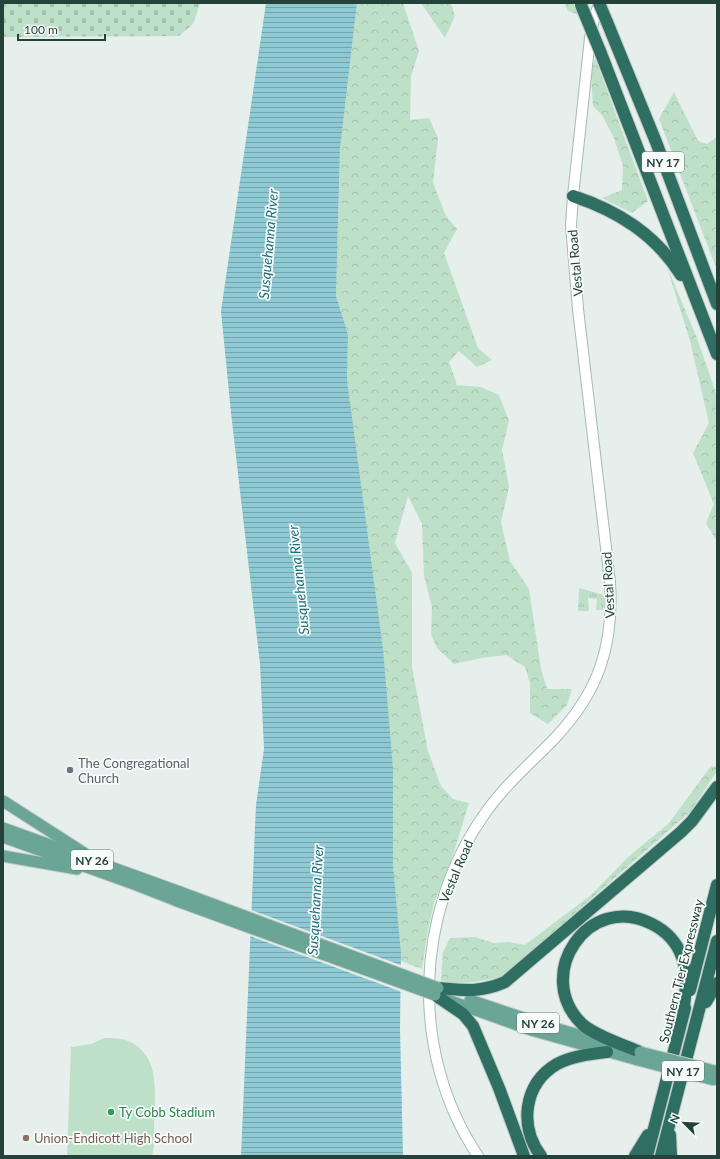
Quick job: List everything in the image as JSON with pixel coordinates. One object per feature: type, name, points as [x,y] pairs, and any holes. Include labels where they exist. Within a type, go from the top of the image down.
[{"type":"highway","name":"NY 17","points":[[599,3],[656,142],[717,304]]},
{"type":"highway","name":"NY 17","points":[[580,4],[600,51],[717,354]]},
{"type":"highway","points":[[573,196],[633,224],[649,237],[674,264],[699,308]]},
{"type":"highway","points":[[437,991],[476,990],[494,987],[505,982],[681,832],[696,816],[717,787]]},
{"type":"highway","name":"Southern Tier Expressway","points":[[647,1156],[717,885]]},
{"type":"highway","points":[[639,1056],[583,1025],[572,1011],[566,999],[563,985],[563,971],[567,956],[577,939],[586,930],[608,919],[625,917],[645,920],[668,935],[676,944],[682,957],[685,971],[686,990],[683,1015]]},
{"type":"highway","name":"Southern Tier Expressway","points":[[661,1156],[717,941]]},
{"type":"highway","points":[[697,1017],[717,983]]},
{"type":"highway","points":[[437,991],[463,1014],[473,1026],[496,1081],[524,1156]]},
{"type":"highway","points":[[541,1156],[531,1141],[527,1124],[527,1108],[531,1093],[539,1080],[556,1065],[569,1059],[608,1052]]},
{"type":"highway","points":[[636,1156],[656,1122]]},
{"type":"highway","points":[[669,1125],[671,1156]]},
{"type":"main road","points":[[3,801],[86,854],[113,868]]},
{"type":"main road","name":"NY 26","points":[[3,828],[113,868],[178,896]]},
{"type":"main road","points":[[3,837],[100,871]]},
{"type":"main road","name":"NY 26","points":[[3,856],[100,871],[178,896],[437,991],[531,1030],[608,1052],[639,1056]]},
{"type":"main road","name":"NY 26","points":[[437,991],[469,1000],[639,1056],[716,1075]]},
{"type":"street","name":"Vestal Road","points":[[478,1156],[463,1131],[452,1106],[442,1078],[433,1039],[429,989],[430,960],[437,919],[444,894],[458,861],[482,818],[508,785],[566,726],[578,711],[589,693],[603,662],[610,624],[610,582],[575,274],[571,225],[590,38],[599,3]]},
{"type":"green space","points":[[3,3],[200,4],[193,24],[179,36],[3,37]]},
{"type":"green space","points":[[357,3],[403,3],[419,51],[411,77],[410,120],[429,118],[438,138],[433,183],[446,216],[457,229],[444,253],[478,348],[492,360],[477,367],[459,351],[449,362],[457,385],[481,387],[499,395],[509,421],[502,450],[509,487],[501,522],[510,561],[529,589],[541,669],[547,689],[572,689],[567,705],[548,724],[530,713],[530,683],[525,667],[506,655],[454,664],[437,648],[431,634],[432,607],[424,576],[422,524],[408,496],[395,543],[412,573],[412,668],[428,751],[441,786],[453,799],[469,803],[453,855],[434,903],[422,969],[401,961],[393,865],[393,768],[347,380],[348,334],[336,296],[340,149]]},
{"type":"green space","points":[[421,3],[451,3],[455,16],[445,38]]},
{"type":"green space","points":[[564,3],[573,3],[579,15],[568,11]]},
{"type":"green space","points":[[595,58],[648,201],[632,213],[602,198],[622,190],[623,166],[614,138],[602,115],[593,106],[591,75]]},
{"type":"green space","points":[[674,92],[698,141],[707,144],[717,137],[717,270],[659,119]]},
{"type":"green space","points":[[667,267],[697,338],[717,396],[717,542],[706,523],[714,504],[693,453],[709,423],[690,341]]},
{"type":"green space","points":[[579,588],[604,595],[604,610],[596,610],[597,599],[588,598],[589,611],[578,611]]},
{"type":"green space","points":[[711,766],[717,767],[717,771],[690,812],[502,977],[463,983],[441,980],[443,952],[450,938],[475,937],[494,943],[509,942],[525,945],[591,895],[627,858],[669,823]]},
{"type":"green space","name":"Ty Cobb Stadium","points":[[104,1038],[121,1039],[131,1042],[145,1054],[150,1062],[155,1087],[154,1146],[152,1156],[67,1156],[71,1047],[91,1044]]},
{"type":"water","name":"Susquehanna River","points":[[266,3],[357,3],[340,149],[336,296],[348,334],[347,380],[383,649],[393,768],[393,865],[401,954],[400,1028],[403,1156],[241,1156],[256,805],[264,749],[260,664],[231,413],[221,311]]},
{"type":"pier","points":[[251,910],[403,966],[402,992],[250,936]]},
{"type":"place","name":"The Congregational Church","points":[[70,770]]},
{"type":"place","name":"Ty Cobb Stadium","points":[[111,1112]]},
{"type":"place","name":"Union-Endicott High School","points":[[26,1138]]}]
